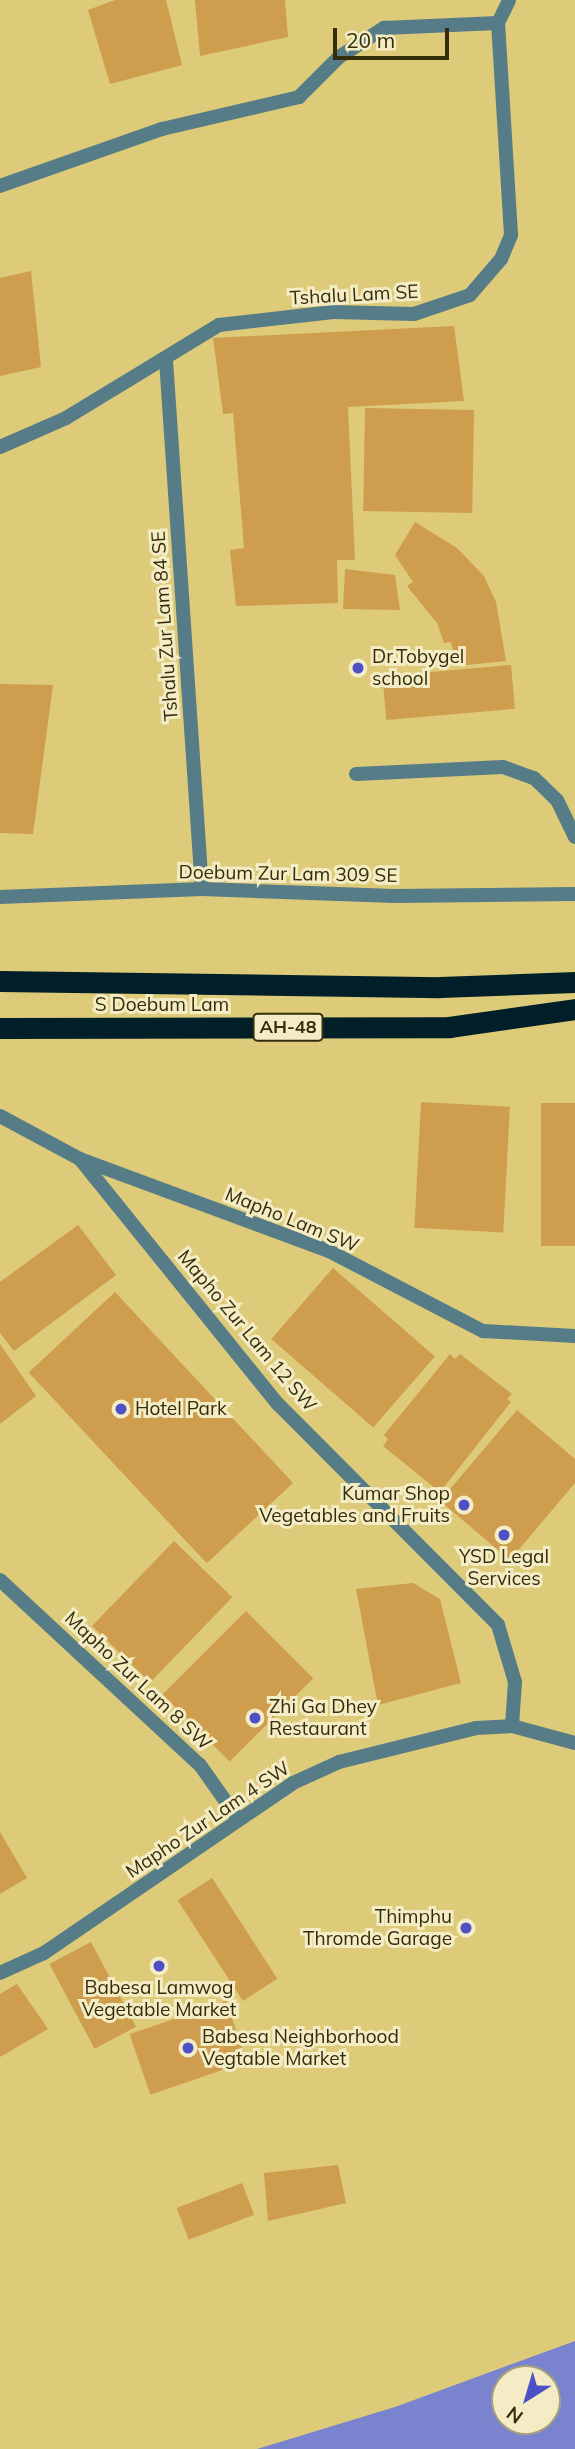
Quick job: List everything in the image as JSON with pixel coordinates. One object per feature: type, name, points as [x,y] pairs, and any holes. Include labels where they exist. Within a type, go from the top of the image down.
[{"type":"highway","name":"S Doebum Lam","points":[[0,981],[440,987],[575,982]]},
{"type":"highway","name":"S Doebum Lam","points":[[0,1028],[449,1027],[575,1009]]},
{"type":"street","name":"Tshalu Lam SE","points":[[0,447],[66,418],[166,360],[219,325],[333,312],[414,314],[446,306],[477,288],[501,259],[511,235],[498,23],[509,0]]},
{"type":"street","points":[[0,186],[162,130],[299,97],[339,57],[384,28],[498,23]]},
{"type":"street","name":"Tshalu Zur Lam 84 SE","points":[[166,360],[202,889]]},
{"type":"street","points":[[356,774],[503,768],[534,778],[550,793],[575,837]]},
{"type":"street","name":"Doebum Zur Lam 309 SE","points":[[0,897],[202,889],[394,896],[575,894]]},
{"type":"street","name":"Mapho Lam SW","points":[[0,1116],[80,1159],[328,1251],[483,1331],[575,1336]]},
{"type":"street","name":"Mapho Zur Lam 12 SW","points":[[80,1159],[278,1404],[498,1625],[515,1682],[512,1726]]},
{"type":"street","name":"Mapho Zur Lam 8 SW","points":[[0,1580],[200,1765],[239,1820]]},
{"type":"street","name":"Mapho Zur Lam 4 SW","points":[[0,1973],[44,1953],[293,1783],[339,1762],[476,1728],[512,1726],[575,1743]]},
{"type":"water","points":[[575,2341],[575,2449],[257,2449],[395,2407],[491,2372],[491,2435],[561,2435],[561,2365],[510,2365]]},
{"type":"building","points":[[115,0],[166,0],[182,65],[110,84],[88,10]]},
{"type":"building","points":[[195,0],[285,0],[288,37],[200,56]]},
{"type":"building","points":[[31,271],[41,367],[0,376],[0,278]]},
{"type":"building","points":[[454,326],[464,401],[348,407],[355,560],[337,560],[338,603],[236,606],[230,550],[244,548],[233,413],[223,414],[213,338]]},
{"type":"building","points":[[365,408],[474,410],[472,513],[363,511]]},
{"type":"building","points":[[415,522],[457,548],[484,576],[496,602],[506,661],[457,666],[451,642],[444,643],[437,623],[407,586],[413,582],[395,555]]},
{"type":"building","points":[[345,569],[395,575],[400,610],[343,609]]},
{"type":"building","points":[[511,665],[515,709],[386,720],[382,676]]},
{"type":"building","points":[[0,684],[53,685],[33,834],[0,833]]},
{"type":"building","points":[[421,1102],[510,1107],[503,1232],[414,1228]]},
{"type":"building","points":[[541,1103],[575,1103],[575,1246],[541,1246]]},
{"type":"building","points":[[78,1225],[116,1275],[14,1351],[0,1333],[0,1282]]},
{"type":"building","points":[[333,1268],[435,1357],[373,1428],[271,1339]]},
{"type":"building","points":[[115,1292],[293,1483],[207,1563],[29,1372]]},
{"type":"building","points":[[0,1344],[36,1396],[0,1424]]},
{"type":"building","points":[[450,1354],[455,1359],[460,1354],[512,1394],[507,1399],[511,1402],[444,1487],[436,1489],[383,1446],[388,1439],[384,1435]]},
{"type":"building","points":[[517,1410],[575,1459],[575,1483],[510,1560],[440,1501]]},
{"type":"building","points":[[174,1541],[232,1597],[150,1682],[92,1626]]},
{"type":"building","points":[[413,1583],[440,1599],[461,1683],[378,1705],[356,1589]]},
{"type":"building","points":[[246,1611],[313,1678],[230,1762],[163,1694]]},
{"type":"building","points":[[0,1832],[27,1878],[0,1894]]},
{"type":"building","points":[[212,1878],[277,1979],[243,2001],[178,1900]]},
{"type":"building","points":[[91,1942],[136,2027],[95,2049],[50,1964]]},
{"type":"building","points":[[17,1984],[48,2029],[0,2057],[0,1994]]},
{"type":"building","name":"Babesa Neighborhood Vegtable Market","points":[[226,2001],[247,2062],[150,2095],[130,2034]]},
{"type":"building","points":[[338,2165],[346,2203],[268,2221],[264,2173]]},
{"type":"building","points":[[242,2183],[254,2215],[189,2240],[177,2208]]},
{"type":"place","name":"Dr.Tobygel school","points":[[358,668]]},
{"type":"place","name":"Hotel Park","points":[[121,1409]]},
{"type":"place","name":"Kumar Shop Vegetables and Fruits","points":[[464,1505]]},
{"type":"place","name":"YSD Legal Services","points":[[504,1535]]},
{"type":"place","name":"Zhi Ga Dhey Restaurant","points":[[255,1718]]},
{"type":"place","name":"Thimphu Thromde Garage","points":[[466,1928]]},
{"type":"place","name":"Babesa Lamwog Vegetable Market","points":[[159,1966]]},
{"type":"place","name":"Babesa Neighborhood Vegtable Market","points":[[188,2048]]}]
